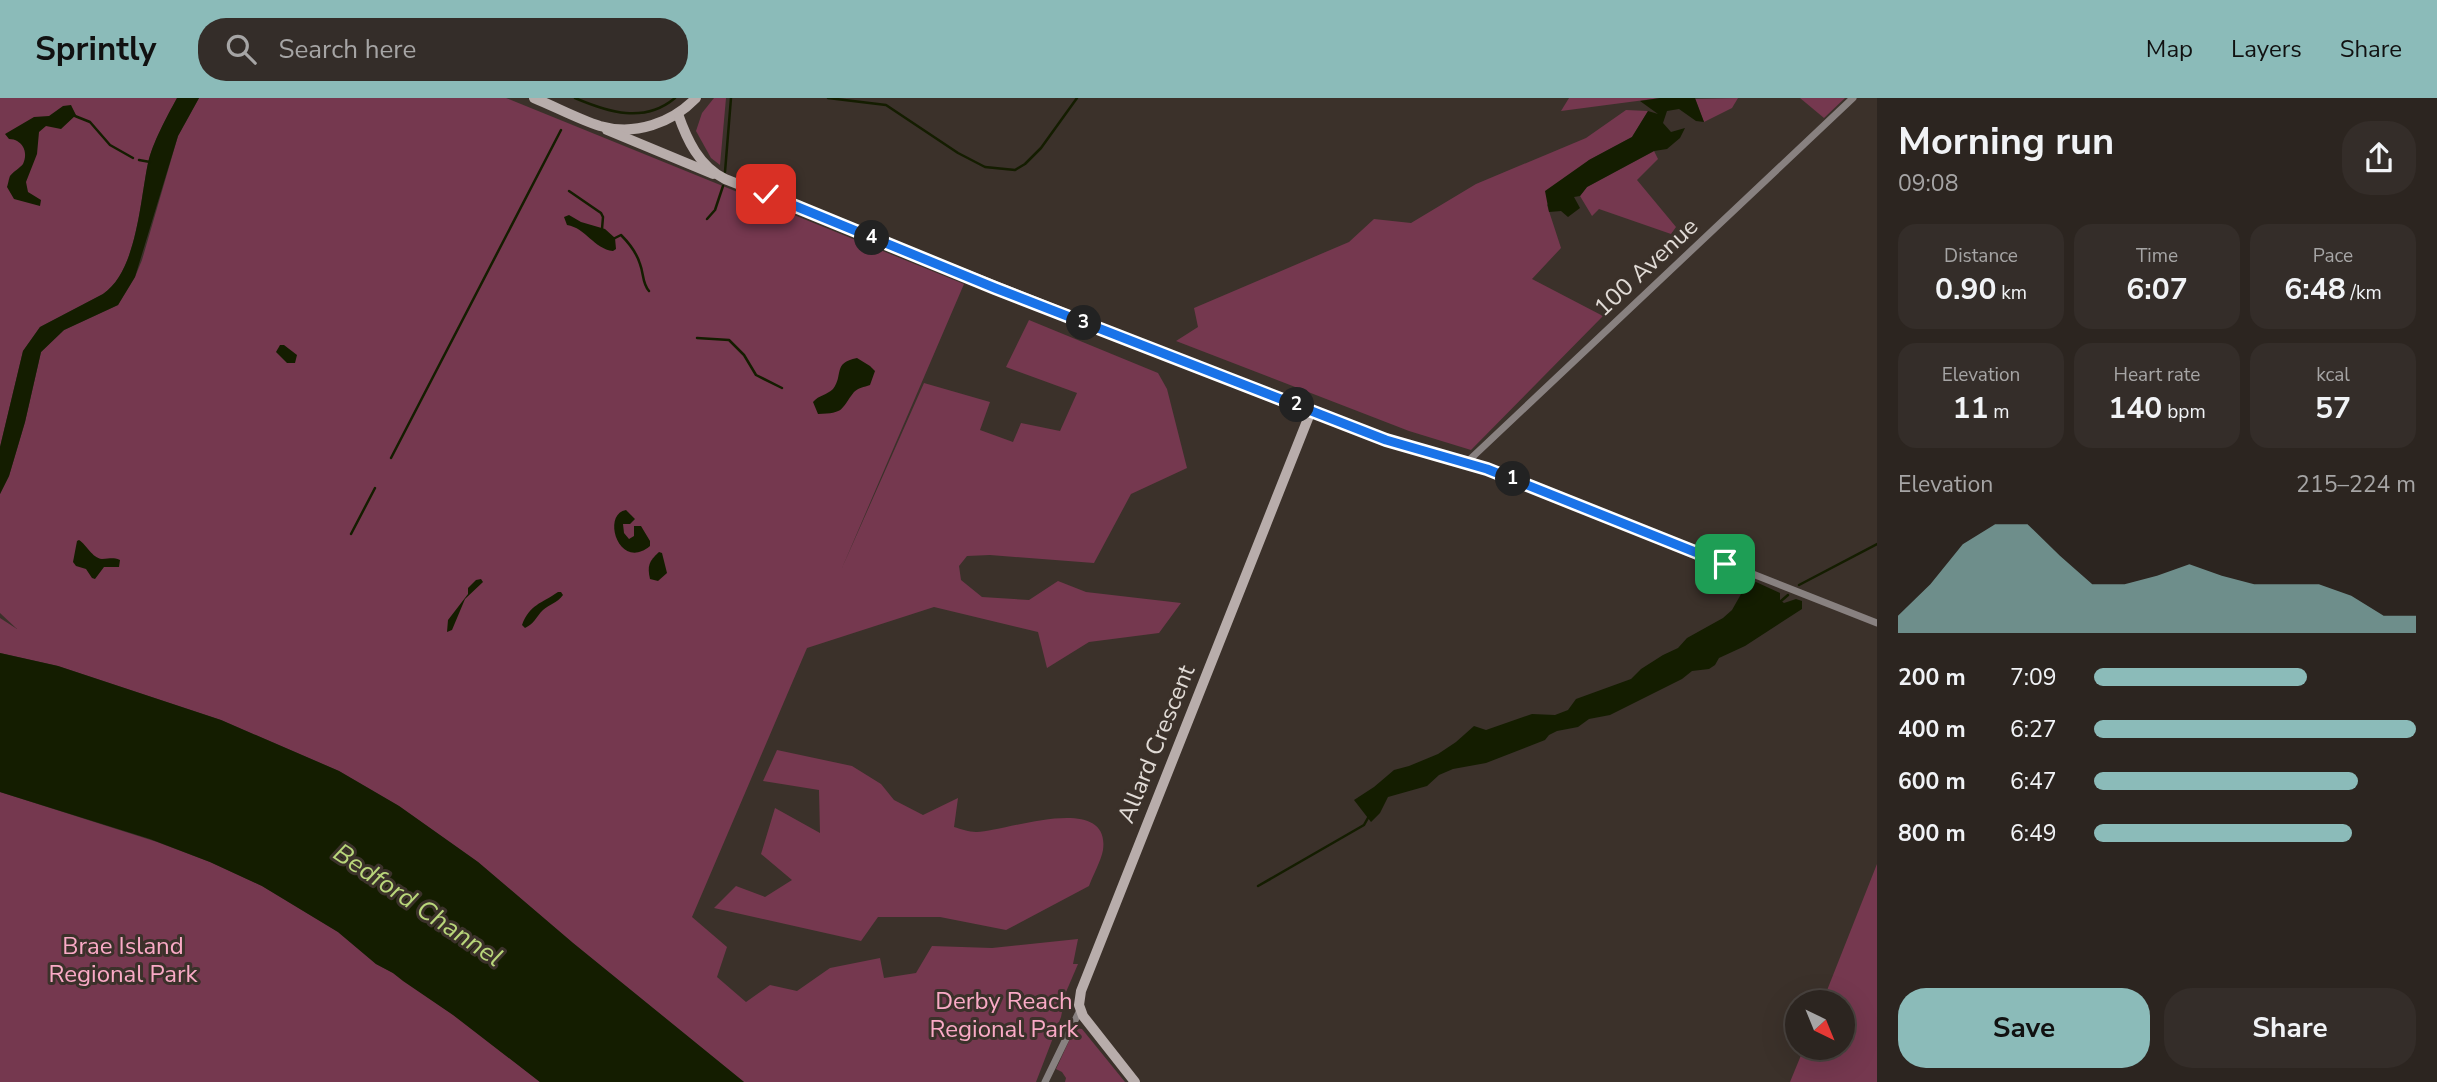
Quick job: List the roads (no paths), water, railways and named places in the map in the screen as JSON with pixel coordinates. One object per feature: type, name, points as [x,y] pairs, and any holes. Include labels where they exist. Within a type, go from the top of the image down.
[{"type":"street","points":[[534,98],[720,177],[995,288],[1386,440],[1487,469],[1877,623]]},
{"type":"street","points":[[601,126],[642,128],[660,123],[678,114],[696,98]]},
{"type":"street","name":"100 Avenue","points":[[1465,464],[1853,98]]},
{"type":"street","points":[[678,114],[693,150],[720,177]]},
{"type":"street","name":"Allard Crescent","points":[[1080,1010],[1081,991],[1093,957],[1311,411]]},
{"type":"street","points":[[1045,1082],[1080,1010],[1135,1082]]},
{"type":"water","points":[[177,98],[199,98],[178,136],[135,277],[118,305],[64,330],[41,352],[25,422],[9,476],[0,494],[0,447],[23,351],[40,327],[103,294],[123,269],[135,234],[150,155]]},
{"type":"water","points":[[1695,98],[1704,122],[1696,121],[1679,109],[1667,111],[1663,123],[1671,132],[1685,128],[1680,138],[1667,149],[1654,151],[1587,187],[1580,196],[1574,197],[1580,208],[1568,217],[1561,211],[1549,212],[1545,191],[1589,160],[1632,137],[1648,111],[1658,114],[1640,101]]},
{"type":"water","points":[[71,105],[76,115],[61,129],[46,126],[39,132],[37,154],[26,182],[28,192],[41,200],[40,206],[14,199],[7,187],[10,176],[23,164],[25,151],[18,141],[9,139],[5,134],[34,117],[49,116],[63,106]]},
{"type":"water","points":[[569,215],[581,222],[605,229],[615,238],[616,249],[606,249],[580,230],[567,225],[564,217]]},
{"type":"water","points":[[280,345],[297,355],[295,363],[287,363],[276,352]]},
{"type":"water","points":[[857,358],[875,371],[870,385],[856,391],[838,411],[818,414],[813,402],[833,389],[844,363]]},
{"type":"water","points":[[626,510],[635,519],[630,524],[623,524],[624,533],[629,539],[634,536],[634,526],[641,526],[650,541],[650,546],[639,552],[630,552],[622,547],[614,530],[619,514]]},
{"type":"water","points":[[79,540],[98,558],[120,560],[119,567],[104,567],[95,579],[92,578],[86,569],[73,562]]},
{"type":"water","points":[[659,552],[662,553],[667,573],[658,581],[650,579],[649,571],[651,561]]},
{"type":"water","points":[[481,579],[483,582],[465,599],[452,630],[447,632],[448,620],[468,594],[468,588]]},
{"type":"water","points":[[1756,582],[1780,593],[1780,600],[1784,603],[1796,599],[1802,601],[1802,609],[1745,646],[1719,658],[1709,669],[1692,671],[1682,679],[1610,715],[1589,719],[1578,727],[1557,731],[1545,740],[1486,763],[1453,769],[1439,775],[1427,786],[1388,797],[1380,813],[1371,822],[1354,800],[1394,770],[1438,754],[1474,726],[1486,730],[1532,714],[1555,715],[1568,710],[1576,699],[1631,679],[1641,669],[1678,648],[1687,638],[1723,618],[1732,610],[1745,587]]},
{"type":"water","points":[[558,592],[563,595],[558,600],[543,610],[528,626],[525,628],[522,625],[532,608]]},
{"type":"water","name":"Bedford Channel","points":[[0,653],[58,666],[221,720],[339,771],[399,806],[478,862],[744,1082],[540,1082],[453,1015],[376,964],[338,932],[262,886],[150,839],[0,792]]},
{"type":"waterway","points":[[575,98],[600,108],[626,113],[651,111],[675,98]]},
{"type":"waterway","points":[[725,172],[731,98]]},
{"type":"waterway","points":[[828,98],[886,105],[958,153],[985,167],[1015,170],[1041,148],[1077,98]]},
{"type":"waterway","points":[[75,116],[90,122],[110,145],[133,158]]},
{"type":"waterway","points":[[391,458],[561,130]]},
{"type":"waterway","points":[[139,160],[150,162]]},
{"type":"waterway","points":[[707,219],[715,210],[723,186]]},
{"type":"waterway","points":[[569,191],[601,213],[602,229]]},
{"type":"waterway","points":[[615,238],[621,235],[632,249],[639,260],[649,291]]},
{"type":"waterway","points":[[697,338],[729,340],[744,355],[756,375],[782,388]]},
{"type":"waterway","points":[[351,534],[375,488]]},
{"type":"waterway","points":[[1799,585],[1877,544]]},
{"type":"waterway","points":[[1781,601],[1788,595]]},
{"type":"waterway","points":[[1258,886],[1364,825],[1369,816]]},
{"type":"park label","name":"Brae Island Regional Park","points":[[123,960]]},
{"type":"park label","name":"Derby Reach Regional Park","points":[[1004,1015]]}]
